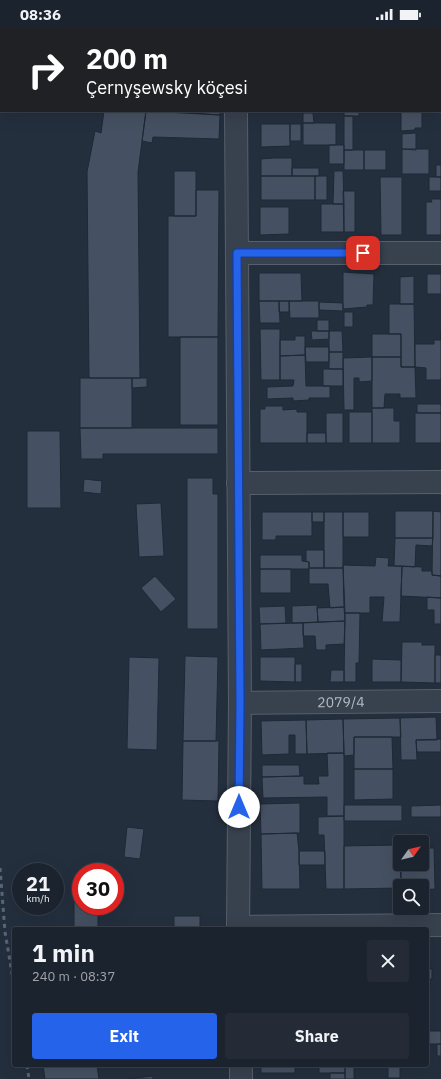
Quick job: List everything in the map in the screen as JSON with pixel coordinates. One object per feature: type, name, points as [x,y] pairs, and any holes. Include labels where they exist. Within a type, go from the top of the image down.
[{"type":"street","points":[[236,112],[240,703],[238,927]]},
{"type":"street","points":[[237,253],[441,253]]},
{"type":"street","points":[[238,483],[441,482]]},
{"type":"street","name":"2079/4","points":[[240,703],[441,701]]},
{"type":"street","points":[[306,927],[441,925]]},
{"type":"street","points":[[240,1067],[241,1079]]},
{"type":"building","points":[[104,112],[146,112],[138,172],[140,378],[89,378],[87,172],[95,131],[101,133]]},
{"type":"building","points":[[146,112],[220,115],[219,139],[153,137],[152,143],[142,141]]},
{"type":"building","points":[[220,112],[220,115],[193,113]]},
{"type":"building","points":[[344,112],[359,112],[359,116],[344,116]]},
{"type":"building","points":[[401,112],[422,112],[422,128],[401,131]]},
{"type":"building","points":[[303,113],[313,113],[314,123],[303,123]]},
{"type":"building","points":[[344,116],[353,116],[353,150],[344,150]]},
{"type":"building","points":[[303,123],[336,123],[336,145],[303,145]]},
{"type":"building","points":[[261,124],[290,124],[290,146],[261,147]]},
{"type":"building","points":[[290,124],[301,124],[301,141],[290,141]]},
{"type":"building","points":[[416,133],[416,150],[402,149],[402,134]]},
{"type":"building","points":[[329,145],[344,145],[344,164],[329,164]]},
{"type":"building","points":[[402,149],[429,149],[429,174],[402,174]]},
{"type":"building","points":[[344,150],[364,150],[364,170],[344,170]]},
{"type":"building","points":[[364,150],[386,150],[386,170],[364,170]]},
{"type":"building","points":[[292,158],[292,176],[261,176],[261,159]]},
{"type":"building","points":[[436,165],[441,165],[441,177],[436,177]]},
{"type":"building","points":[[292,168],[319,168],[319,176],[292,176]]},
{"type":"building","points":[[174,171],[196,171],[196,216],[174,216]]},
{"type":"building","points":[[334,171],[343,171],[344,204],[333,204]]},
{"type":"building","points":[[261,176],[315,176],[315,200],[261,200]]},
{"type":"building","points":[[315,176],[327,176],[327,200],[315,200]]},
{"type":"building","points":[[380,177],[402,177],[402,235],[381,235]]},
{"type":"building","points":[[429,177],[441,177],[441,191],[429,191]]},
{"type":"building","points":[[196,190],[219,190],[218,337],[168,337],[168,216],[196,216]]},
{"type":"building","points":[[343,191],[355,191],[355,232],[344,232]]},
{"type":"building","points":[[431,199],[441,199],[441,235],[426,235],[426,202],[432,202]]},
{"type":"building","points":[[321,204],[344,204],[344,232],[321,232]]},
{"type":"building","points":[[260,207],[289,207],[289,234],[260,235]]},
{"type":"building","points":[[343,272],[374,274],[373,305],[343,309]]},
{"type":"building","points":[[259,273],[301,273],[302,301],[259,301]]},
{"type":"building","points":[[427,274],[441,274],[441,294],[427,294]]},
{"type":"building","points":[[414,276],[414,304],[400,304],[400,277]]},
{"type":"building","points":[[259,301],[279,301],[280,323],[260,323]]},
{"type":"building","points":[[279,301],[289,301],[289,312],[279,312]]},
{"type":"building","points":[[289,301],[319,301],[319,318],[290,318]]},
{"type":"building","points":[[319,302],[343,303],[343,311],[319,310]]},
{"type":"building","points":[[389,304],[414,304],[415,367],[401,367],[401,334],[389,334]]},
{"type":"building","points":[[344,312],[353,312],[353,327],[344,327]]},
{"type":"building","points":[[317,320],[329,320],[329,331],[317,331]]},
{"type":"building","points":[[260,329],[280,329],[280,380],[261,380]]},
{"type":"building","points":[[311,331],[329,331],[329,339],[312,340]]},
{"type":"building","points":[[329,331],[342,331],[343,352],[329,352]]},
{"type":"building","points":[[372,334],[401,334],[401,357],[372,357]]},
{"type":"building","points":[[295,336],[305,336],[305,355],[280,356],[280,340],[295,340]]},
{"type":"building","points":[[180,337],[218,337],[218,425],[180,425]]},
{"type":"building","points":[[434,340],[441,340],[441,380],[426,380],[426,368],[415,367],[415,344],[434,344]]},
{"type":"building","points":[[305,347],[329,347],[329,362],[306,362]]},
{"type":"building","points":[[329,352],[343,352],[343,369],[329,369]]},
{"type":"building","points":[[305,355],[306,386],[330,386],[330,398],[309,398],[309,400],[293,401],[293,398],[267,399],[267,387],[293,386],[294,380],[280,380],[280,356]]},
{"type":"building","points":[[372,357],[372,381],[359,382],[359,378],[354,378],[354,410],[344,410],[343,358]]},
{"type":"building","points":[[372,357],[401,357],[401,367],[415,367],[416,398],[400,398],[400,394],[385,394],[384,408],[372,408]]},
{"type":"building","points":[[323,369],[343,369],[343,386],[323,386]]},
{"type":"building","points":[[80,378],[132,378],[132,428],[80,428]]},
{"type":"building","points":[[132,378],[147,378],[147,387],[132,388]]},
{"type":"building","points":[[417,404],[441,404],[441,413],[417,413]]},
{"type":"building","points":[[265,406],[283,406],[283,410],[297,409],[297,412],[307,412],[307,443],[260,443],[260,409],[265,409]]},
{"type":"building","points":[[372,408],[394,408],[394,421],[400,421],[400,443],[372,443]]},
{"type":"building","points":[[349,412],[372,412],[372,443],[349,443]]},
{"type":"building","points":[[326,413],[343,413],[343,443],[326,443]]},
{"type":"building","points":[[415,413],[441,413],[441,443],[415,443]]},
{"type":"building","points":[[80,428],[218,428],[218,454],[103,454],[103,459],[81,459]]},
{"type":"building","points":[[27,431],[60,431],[61,508],[27,508]]},
{"type":"building","points":[[307,433],[326,433],[326,443],[307,443]]},
{"type":"building","points":[[187,478],[213,478],[213,494],[218,494],[218,629],[187,629]]},
{"type":"building","points":[[84,479],[102,481],[101,494],[83,492]]},
{"type":"building","points":[[161,503],[164,556],[139,557],[136,504]]},
{"type":"building","points":[[395,511],[433,511],[433,538],[395,538]]},
{"type":"building","points":[[433,511],[441,512],[441,576],[432,575]]},
{"type":"building","points":[[262,512],[312,512],[312,536],[276,536],[276,540],[262,540]]},
{"type":"building","points":[[312,512],[324,512],[324,522],[312,522]]},
{"type":"building","points":[[324,512],[343,512],[343,568],[324,568]]},
{"type":"building","points":[[343,512],[369,512],[369,537],[343,537]]},
{"type":"building","points":[[395,538],[433,538],[432,546],[416,545],[415,567],[394,566]]},
{"type":"building","points":[[306,550],[324,550],[324,568],[309,568],[309,562],[306,561]]},
{"type":"building","points":[[260,555],[302,555],[302,561],[309,562],[309,569],[260,569]]},
{"type":"building","points":[[376,557],[389,558],[388,566],[402,566],[400,622],[382,622],[384,597],[370,597],[370,613],[345,613],[343,565],[375,566]]},
{"type":"building","points":[[402,566],[422,567],[422,571],[432,571],[432,575],[441,576],[441,598],[401,596]]},
{"type":"building","points":[[309,568],[343,568],[344,607],[330,608],[328,584],[309,584]]},
{"type":"building","points":[[260,569],[291,569],[291,593],[260,593]]},
{"type":"building","points":[[155,576],[176,599],[161,612],[141,588]]},
{"type":"building","points":[[427,597],[441,598],[441,624],[434,624],[434,610],[427,610]]},
{"type":"building","points":[[317,605],[318,622],[292,623],[292,606]]},
{"type":"building","points":[[285,606],[286,623],[260,624],[259,607]]},
{"type":"building","points":[[344,607],[345,621],[318,622],[317,608]]},
{"type":"building","points":[[345,613],[360,613],[359,663],[356,663],[356,682],[344,682]]},
{"type":"building","points":[[345,621],[344,644],[326,645],[326,650],[316,650],[315,636],[303,636],[303,623]]},
{"type":"building","points":[[303,623],[304,648],[261,650],[260,624]]},
{"type":"building","points":[[402,642],[422,642],[422,645],[435,645],[435,683],[401,682]]},
{"type":"building","points":[[435,655],[441,655],[441,683],[435,683]]},
{"type":"building","points":[[185,656],[218,657],[216,741],[183,741]]},
{"type":"building","points":[[129,657],[159,658],[157,750],[127,749]]},
{"type":"building","points":[[260,657],[295,657],[295,682],[260,681]]},
{"type":"building","points":[[372,659],[401,660],[401,682],[372,682]]},
{"type":"building","points":[[295,664],[302,664],[302,682],[295,682]]},
{"type":"building","points":[[331,670],[344,670],[344,682],[330,682]]},
{"type":"building","points":[[436,717],[437,740],[416,740],[417,760],[401,760],[400,718]]},
{"type":"building","points":[[400,718],[401,737],[354,737],[354,755],[344,756],[343,719]]},
{"type":"building","points":[[343,719],[344,753],[307,754],[306,720]]},
{"type":"building","points":[[306,720],[307,754],[295,754],[295,735],[289,735],[289,754],[262,755],[261,721]]},
{"type":"building","points":[[354,737],[392,737],[393,769],[354,769]]},
{"type":"building","points":[[441,739],[441,752],[417,752],[416,740]]},
{"type":"building","points":[[183,741],[219,741],[218,801],[182,800]]},
{"type":"building","points":[[327,753],[344,753],[344,816],[327,816],[327,797],[263,798],[262,777],[304,776],[304,784],[319,784],[318,776],[328,776]]},
{"type":"building","points":[[262,765],[299,765],[300,776],[262,777]]},
{"type":"building","points":[[354,769],[393,769],[393,799],[354,800]]},
{"type":"building","points":[[300,803],[300,833],[261,834],[260,804]]},
{"type":"building","points":[[344,805],[402,805],[402,821],[344,821]]},
{"type":"building","points":[[441,805],[441,817],[411,817],[411,806]]},
{"type":"building","points":[[344,816],[344,889],[326,889],[324,835],[318,835],[318,817]]},
{"type":"building","points":[[127,827],[144,829],[140,859],[124,857]]},
{"type":"building","points":[[297,833],[300,889],[262,889],[261,834]]},
{"type":"building","points":[[393,845],[393,871],[401,871],[401,879],[393,879],[393,888],[344,889],[344,846]]},
{"type":"building","points":[[429,848],[434,848],[435,889],[429,889],[429,879],[401,879],[401,871],[429,871]]},
{"type":"building","points":[[299,851],[325,851],[325,865],[299,865]]},
{"type":"building","points":[[74,915],[98,915],[98,927],[74,927]]},
{"type":"building","points":[[174,916],[200,916],[200,927],[174,927]]},
{"type":"building","points":[[429,961],[430,969],[432,969],[430,986]]},
{"type":"building","points":[[429,1031],[441,1031],[441,1044],[429,1044]]},
{"type":"building","points":[[437,1044],[441,1044],[441,1056],[437,1056]]},
{"type":"building","points":[[43,1067],[97,1067],[99,1079],[45,1079]]},
{"type":"building","points":[[261,1067],[295,1067],[295,1073],[261,1073]]},
{"type":"building","points":[[319,1067],[345,1067],[345,1073],[319,1073]]},
{"type":"building","points":[[345,1067],[354,1067],[354,1079],[345,1079]]},
{"type":"building","points":[[388,1067],[400,1067],[400,1078],[388,1078]]},
{"type":"building","points":[[330,1073],[345,1073],[345,1079],[330,1079]]},
{"type":"building","points":[[153,1076],[153,1079],[128,1079]]},
{"type":"railway","points":[[0,868],[5,932],[12,973]]},
{"type":"railway","points":[[27,1067],[29,1079]]},
{"type":"route","points":[[239,807],[240,703],[237,253],[363,253]]}]
